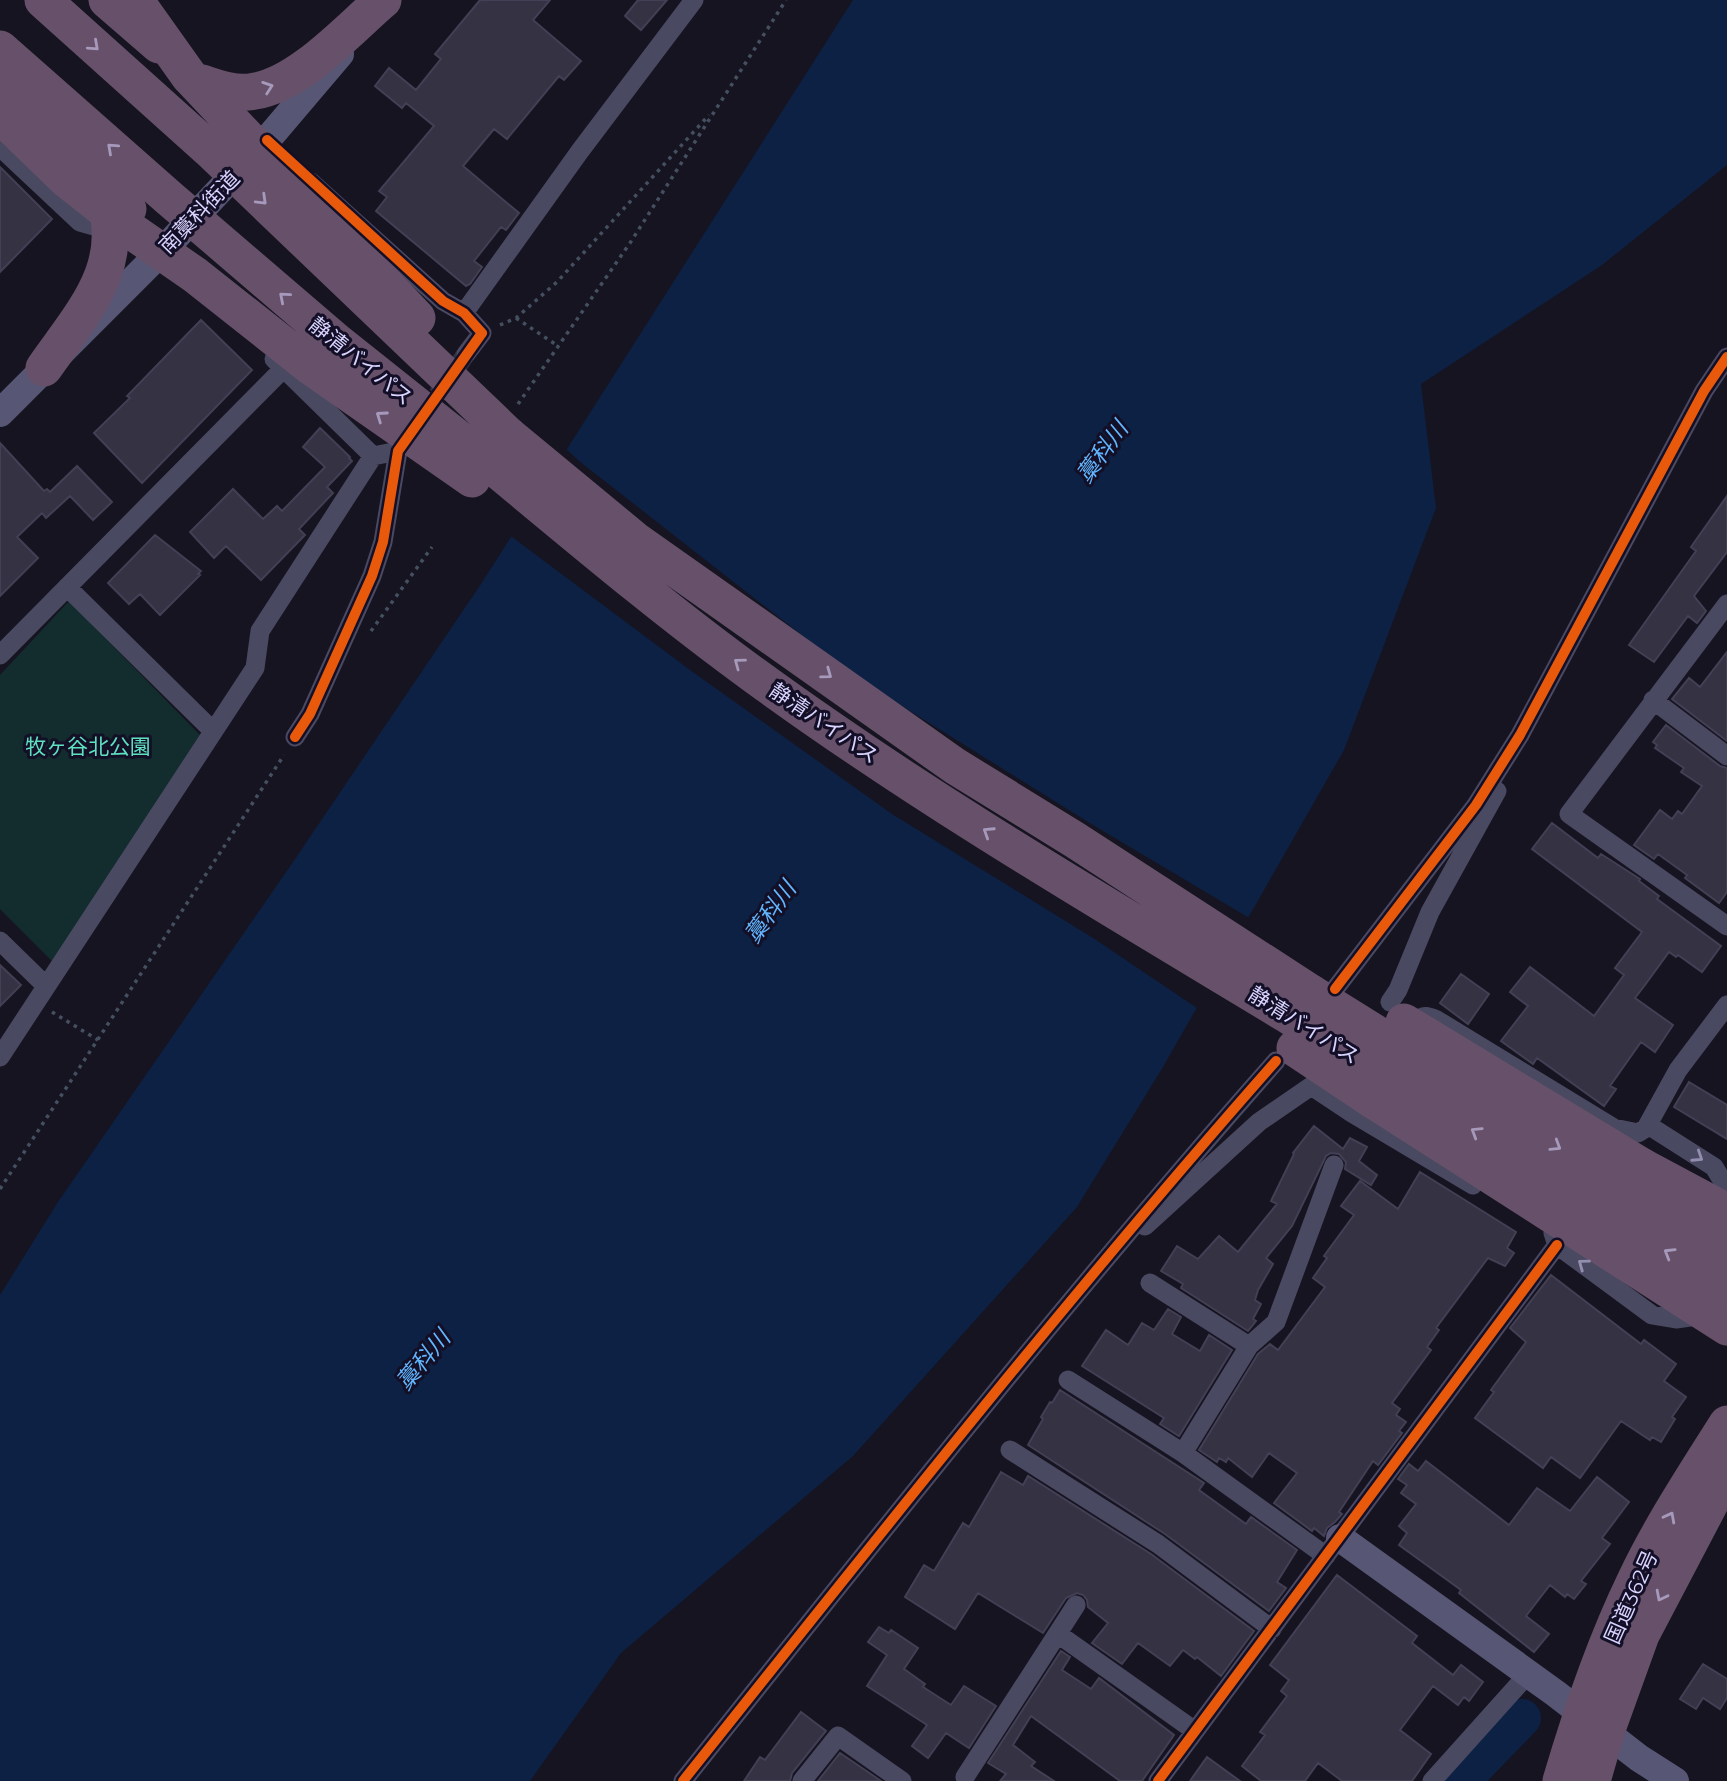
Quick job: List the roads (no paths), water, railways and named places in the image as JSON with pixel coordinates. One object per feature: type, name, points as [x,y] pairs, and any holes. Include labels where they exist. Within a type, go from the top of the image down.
[{"type":"highway","name":"静清バイパス","points":[[44,0],[210,150],[508,435],[635,540],[955,766],[1075,840],[1323,1001],[1727,1252]]},
{"type":"highway","points":[[107,0],[267,140]]},
{"type":"highway","points":[[135,0],[188,76],[442,345],[517,420],[691,578]]},
{"type":"highway","points":[[202,83],[237,92],[256,91],[282,82],[306,67],[385,0]]},
{"type":"highway","name":"静清バイパス","points":[[0,49],[337,342],[659,604],[801,707],[924,791],[1045,869],[1302,1024],[1721,1310]]},
{"type":"highway","points":[[0,88],[167,246]]},
{"type":"highway","points":[[0,115],[66,180],[133,232],[195,275],[310,366],[659,604]]},
{"type":"highway","points":[[44,368],[104,278],[112,231],[107,206],[96,180]]},
{"type":"highway","points":[[1075,840],[1218,915],[1360,995],[1643,1167],[1727,1212]]},
{"type":"highway","points":[[1045,869],[1297,1049],[1604,1246],[1721,1310]]},
{"type":"highway","name":"国道362号","points":[[1592,1781],[1594,1722],[1635,1581],[1676,1506],[1727,1424]]},
{"type":"highway","name":"国道362号","points":[[1561,1781],[1724,1484]]},
{"type":"main road","name":"南藁科街道","points":[[0,413],[167,246],[267,140],[385,0]]},
{"type":"main road","points":[[1333,1547],[1528,1674],[1675,1781]]},
{"type":"street","points":[[464,313],[580,151],[694,0]]},
{"type":"street","points":[[267,140],[443,301],[464,313],[482,332],[466,354]]},
{"type":"street","points":[[0,147],[80,222],[112,231]]},
{"type":"street","points":[[167,246],[283,369],[373,456]]},
{"type":"street","points":[[1335,989],[1476,805],[1520,735],[1704,391],[1727,357]]},
{"type":"street","points":[[0,655],[283,369]]},
{"type":"street","points":[[0,1057],[255,668],[260,631],[373,456],[398,451],[383,542],[372,576],[310,714],[295,737]]},
{"type":"street","points":[[67,587],[213,731]]},
{"type":"street","points":[[1727,604],[1569,814],[1727,926]]},
{"type":"street","points":[[1653,700],[1727,756]]},
{"type":"street","points":[[1390,1002],[1398,990],[1430,912],[1501,784],[1520,735]]},
{"type":"street","points":[[0,941],[41,994]]},
{"type":"street","points":[[1352,1113],[1419,1017],[1427,1015],[1614,1128],[1638,1133],[1648,1125],[1678,1070],[1727,1005]]},
{"type":"street","points":[[683,1781],[967,1424],[1276,1061]]},
{"type":"street","points":[[1106,1258],[1160,1214],[1259,1122],[1317,1083],[1352,1113],[1554,1233],[1557,1245],[1652,1315],[1676,1319],[1721,1310]]},
{"type":"street","points":[[1648,1125],[1714,1167],[1722,1180],[1727,1204]]},
{"type":"street","points":[[1183,1453],[1249,1346],[1276,1322],[1334,1165]]},
{"type":"street","points":[[1158,1781],[1557,1245]]},
{"type":"street","points":[[1150,1283],[1249,1346]]},
{"type":"street","points":[[1068,1381],[1333,1547]]},
{"type":"street","points":[[1010,1450],[1158,1544],[1272,1629]]},
{"type":"street","points":[[965,1777],[1076,1605]]},
{"type":"street","points":[[1058,1634],[1195,1731]]},
{"type":"street","points":[[1432,1781],[1528,1674]]},
{"type":"street","points":[[802,1781],[838,1736],[902,1781]]},
{"type":"water","name":"藁科川","points":[[853,0],[1727,0],[1727,165],[1602,265],[1421,384],[1436,508],[1344,750],[1163,1067],[1077,1207],[853,1456],[621,1653],[530,1781],[0,1781],[0,1295],[58,1202],[481,584]]},
{"type":"waterway","points":[[1461,1781],[1522,1718]]},
{"type":"tunnel","points":[[421,419],[466,354]]},
{"type":"park label","name":"牧ヶ谷北公園","points":[[88,746]]}]
